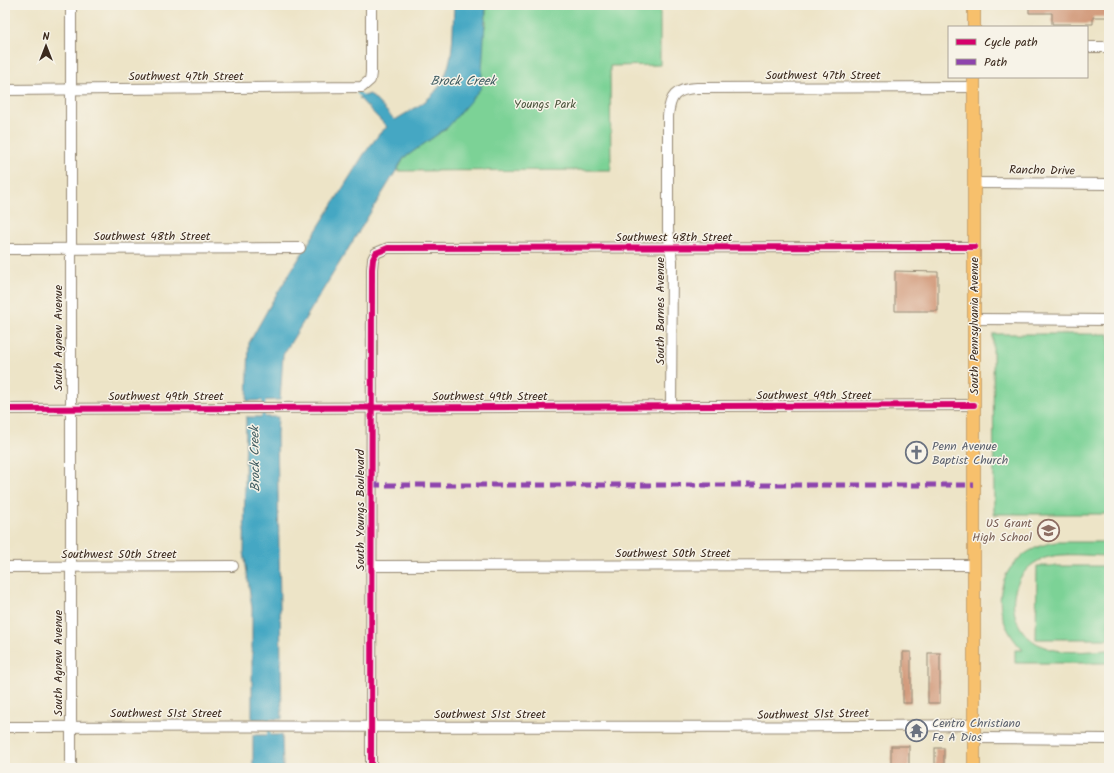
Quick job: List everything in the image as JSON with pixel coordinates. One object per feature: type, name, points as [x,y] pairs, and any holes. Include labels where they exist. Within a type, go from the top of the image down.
[{"type":"main road","points":[[974,5],[974,26]]},
{"type":"main road","name":"South Pennsylvania Avenue","points":[[974,82],[974,768]]},
{"type":"street","name":"South Agnew Avenue","points":[[71,5],[71,768]]},
{"type":"street","name":"Southwest 47th Street","points":[[5,90],[354,89],[367,84],[371,73],[371,5]]},
{"type":"street","points":[[1088,47],[1109,47]]},
{"type":"street","name":"Southwest 47th Street","points":[[674,96],[678,91],[697,88],[974,82]]},
{"type":"street","name":"South Barnes Avenue","points":[[671,407],[668,116],[669,107],[674,96]]},
{"type":"street","name":"Rancho Drive","points":[[974,183],[1109,184]]},
{"type":"street","name":"Southwest 48th Street","points":[[376,253],[388,248],[974,246]]},
{"type":"street","name":"Southwest 48th Street","points":[[5,249],[300,248]]},
{"type":"street","name":"South Youngs Boulevard","points":[[371,768],[372,269],[373,259],[376,253]]},
{"type":"street","points":[[974,319],[1109,320]]},
{"type":"street","name":"Southwest 49th Street","points":[[5,409],[71,407],[247,408],[974,405]]},
{"type":"street","name":"Southwest 50th Street","points":[[371,566],[974,564]]},
{"type":"street","name":"Southwest 50th Street","points":[[5,567],[233,566]]},
{"type":"street","name":"Southwest 51st Street","points":[[5,727],[371,726],[671,728],[974,732],[1109,739]]},
{"type":"green space","name":"Youngs Park","points":[[486,5],[660,5],[660,65],[610,66],[611,170],[397,171],[404,158],[448,127],[486,24]]},
{"type":"green space","points":[[993,334],[1109,334],[1109,514],[994,514]]},
{"type":"green space","points":[[1056,542],[1109,542],[1109,556],[1060,555],[1045,558],[1032,565],[1022,575],[1016,586],[1014,600],[1015,613],[1019,626],[1028,637],[1040,645],[1048,648],[1074,652],[1109,650],[1109,663],[1015,663],[1015,650],[1023,650],[1011,634],[1003,618],[1000,601],[1002,585],[1009,570],[1020,557],[1036,548]]},
{"type":"green space","points":[[1037,566],[1109,566],[1109,639],[1036,639]]},
{"type":"water","name":"Brock Creek","points":[[454,5],[486,5],[481,88],[448,127],[404,158],[283,355],[280,400],[247,401],[249,343],[273,300],[364,154],[380,133],[387,127],[359,98],[370,94],[395,120],[421,105],[442,82],[447,70],[452,45]]},
{"type":"water","name":"Brock Creek","points":[[246,417],[278,417],[277,434],[282,719],[252,719],[252,608],[244,552]]},
{"type":"water","points":[[253,735],[282,735],[283,768],[253,768]]},
{"type":"building","points":[[1029,5],[1109,5],[1109,17],[1093,17],[1093,24],[1052,24],[1052,13],[1029,13]]},
{"type":"building","points":[[895,271],[938,272],[938,311],[895,311]]},
{"type":"building","points":[[903,652],[911,652],[911,703],[903,703]]},
{"type":"building","points":[[928,653],[940,653],[940,703],[928,703]]},
{"type":"building","points":[[891,746],[909,746],[909,768],[891,768]]},
{"type":"building","points":[[935,748],[944,748],[944,766],[935,766]]},
{"type":"waterway","points":[[358,93],[364,98]]},
{"type":"waterway","name":"Brock Creek","points":[[263,420],[264,398]]},
{"type":"waterway","name":"Brock Creek","points":[[268,716],[269,738]]},
{"type":"marked path","points":[[371,485],[974,485]]},
{"type":"cycle path","points":[[371,768],[372,269],[373,259],[376,253],[388,248],[974,247]]},
{"type":"cycle path","points":[[5,409],[974,405]]},
{"type":"place","name":"Penn Avenue Baptist Church","points":[[916,453]]},
{"type":"place","name":"US Grant High School","points":[[1048,530]]},
{"type":"place","name":"Centro Christiano Fe A Dios","points":[[916,730]]}]
